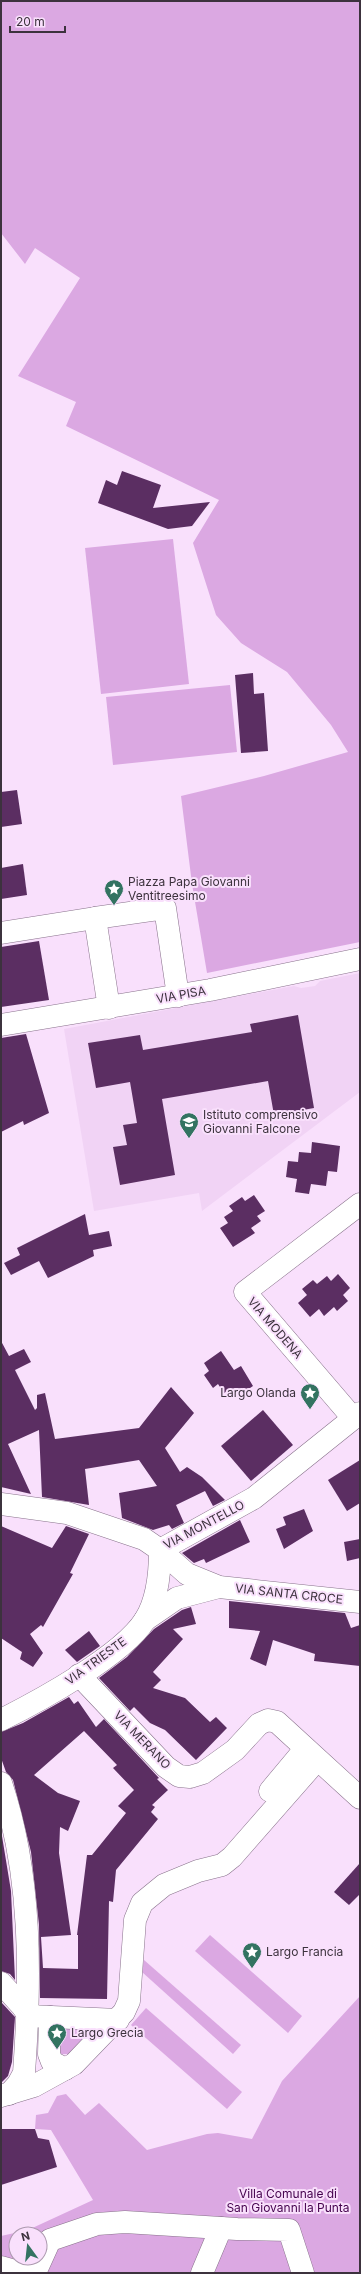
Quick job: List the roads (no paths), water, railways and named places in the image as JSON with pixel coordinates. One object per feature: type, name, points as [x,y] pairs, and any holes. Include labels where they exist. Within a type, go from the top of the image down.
[{"type":"street","points":[[1,933],[165,908],[178,996]]},
{"type":"street","points":[[95,918],[108,1008]]},
{"type":"street","name":"VIA PISA","points":[[1,1025],[178,996],[360,959]]},
{"type":"street","name":"VIA MODENA","points":[[357,1416],[245,1292],[360,1204]]},
{"type":"street","name":"VIA MONTELLO","points":[[1,1504],[67,1513],[144,1539],[160,1550],[254,1498],[357,1416]]},
{"type":"street","points":[[160,1550],[187,1574],[219,1587]]},
{"type":"street","name":"VIA TRIESTE","points":[[1,1720],[34,1704],[79,1675],[125,1642],[145,1620],[160,1579],[160,1550]]},
{"type":"street","points":[[145,1620],[177,1598],[219,1587]]},
{"type":"street","name":"VIA SANTA CROCE","points":[[219,1587],[360,1602]]},
{"type":"street","name":"VIA MERANO","points":[[79,1675],[166,1767],[179,1776],[190,1777],[203,1773],[234,1750],[259,1724],[268,1720],[276,1722],[360,1798]]},
{"type":"street","points":[[5,2095],[34,2086],[74,2064],[118,2020],[129,2001],[135,1920],[142,1903],[164,1886],[198,1871],[311,1754]]},
{"type":"street","points":[[1,1783],[12,1816],[25,1902],[29,2016],[24,2073],[18,2084],[5,2095]]},
{"type":"street","points":[[1,1983],[29,2016]]},
{"type":"street","points":[[29,2016],[118,2020]]},
{"type":"street","points":[[50,2017],[49,2054],[52,2062],[65,2069]]},
{"type":"street","points":[[35,2273],[50,2240],[97,2224],[125,2222],[229,2229],[289,2230],[303,2273]]},
{"type":"street","points":[[202,2273],[229,2229]]},
{"type":"street","points":[[218,2273],[229,2229]]},
{"type":"street","points":[[1,2267],[22,2273]]},
{"type":"place","name":"Piazza Papa Giovanni Ventitreesimo","points":[[114,906]]},
{"type":"place","name":"Istituto comprensivo Giovanni Falcone","points":[[189,1139]]},
{"type":"place","name":"Largo Olanda","points":[[310,1410]]},
{"type":"place","name":"Largo Francia","points":[[252,1969]]},
{"type":"place","name":"Largo Grecia","points":[[57,2050]]},
{"type":"park label","name":"Villa Comunale di San Giovanni la Punta","points":[[288,2201]]}]
